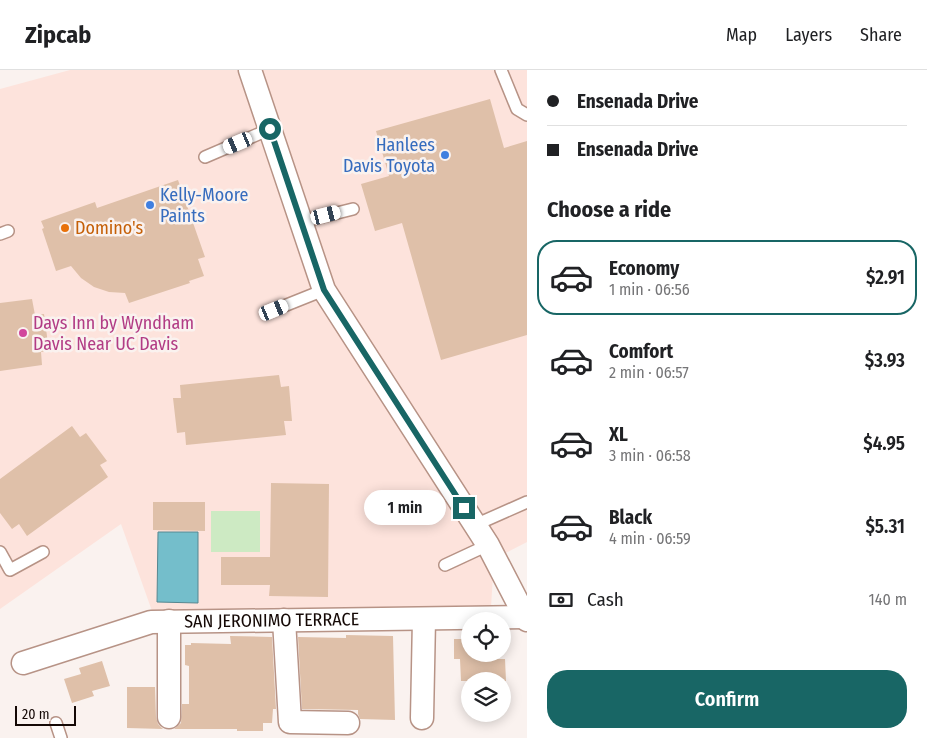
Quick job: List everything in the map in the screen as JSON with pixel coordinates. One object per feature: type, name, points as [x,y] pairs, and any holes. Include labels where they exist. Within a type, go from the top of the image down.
[{"type":"street","points":[[250,70],[324,290],[488,545],[526,619]]},
{"type":"street","points":[[422,718],[424,619]]},
{"type":"street","name":"SAN JERONIMO TERRACE","points":[[23,663],[151,622],[526,619]]},
{"type":"street","points":[[284,620],[290,722],[348,723]]},
{"type":"street","points":[[169,621],[169,717]]},
{"type":"lane","points":[[501,70],[517,109],[527,115]]},
{"type":"lane","points":[[205,157],[270,129]]},
{"type":"lane","points":[[301,222],[353,209]]},
{"type":"lane","points":[[274,310],[324,290]]},
{"type":"lane","points":[[475,525],[527,502]]},
{"type":"lane","points":[[445,565],[488,545]]},
{"type":"lane","points":[[0,552],[10,570],[43,552]]},
{"type":"lane","points":[[56,723],[61,738]]},
{"type":"shaded area","points":[[70,70],[527,70],[527,542],[494,559],[491,607],[152,611],[121,524],[0,609],[0,89]]},
{"type":"green space","points":[[211,511],[260,511],[260,552],[211,552]]},
{"type":"water","points":[[158,532],[198,532],[198,603],[157,602]]},
{"type":"building","points":[[490,99],[504,148],[527,141],[527,335],[441,360],[402,223],[375,231],[361,184],[389,176],[376,131]]},
{"type":"building","points":[[178,180],[205,257],[198,259],[204,276],[189,281],[190,283],[129,303],[125,293],[109,292],[94,287],[81,278],[71,266],[56,271],[41,221],[95,202],[97,208]]},
{"type":"building","name":"Days Inn by Wyndham Davis Near UC Davis","points":[[32,299],[35,315],[44,314],[49,351],[41,352],[42,365],[0,371],[0,303]]},
{"type":"building","points":[[279,375],[281,387],[289,386],[292,421],[284,421],[286,435],[186,445],[185,432],[177,433],[173,398],[181,398],[180,385]]},
{"type":"building","points":[[72,426],[80,437],[86,433],[107,461],[100,465],[108,477],[27,536],[19,524],[12,529],[0,513],[0,479]]},
{"type":"building","points":[[271,483],[329,484],[328,597],[269,596],[270,585],[221,585],[221,557],[270,557]]},
{"type":"building","points":[[153,502],[205,502],[205,531],[153,530]]},
{"type":"building","points":[[346,635],[393,636],[395,720],[360,719],[358,710],[302,709],[298,637],[346,638]]},
{"type":"building","points":[[230,636],[272,637],[276,709],[273,709],[272,723],[263,723],[263,731],[174,729],[181,723],[182,704],[189,704],[189,666],[185,665],[185,645],[191,645],[191,643],[231,644]]},
{"type":"building","points":[[454,639],[461,639],[461,662],[505,662],[506,672],[461,672],[461,681],[460,659],[454,659]]},
{"type":"building","points":[[102,661],[110,686],[92,691],[94,696],[72,703],[64,679],[81,674],[79,668]]},
{"type":"building","points":[[127,687],[155,687],[156,717],[158,724],[163,729],[127,728]]},
{"type":"place","name":"Hanlees Davis Toyota","points":[[445,155]]},
{"type":"place","name":"Kelly-Moore Paints","points":[[150,205]]},
{"type":"place","name":"Domino's","points":[[65,228]]},
{"type":"place","name":"Days Inn by Wyndham Davis Near UC Davis","points":[[23,333]]},
{"type":"route","points":[[270,129],[324,290],[464,508]]}]
